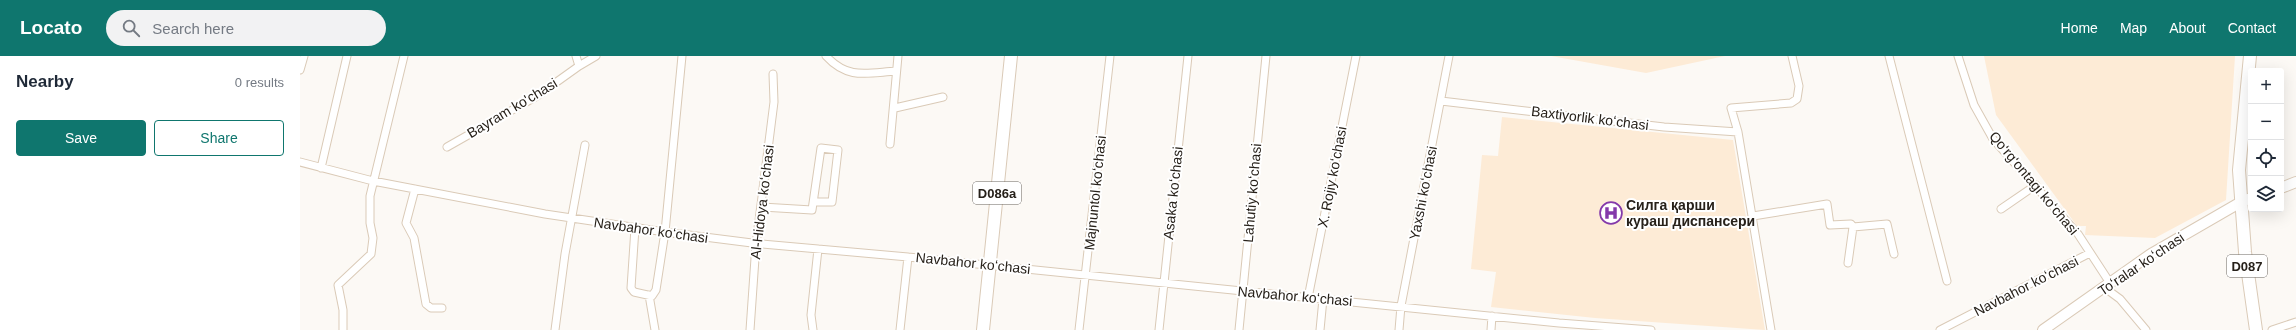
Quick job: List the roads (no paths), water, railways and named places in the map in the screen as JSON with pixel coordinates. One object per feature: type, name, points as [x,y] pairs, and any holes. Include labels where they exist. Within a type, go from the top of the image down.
[{"type":"main road","name":"D086a","points":[[983,330],[1011,56]]},
{"type":"main road","name":"D087","points":[[2250,56],[2239,170],[2246,200],[2245,252],[2256,330]]},
{"type":"main road","points":[[2284,187],[2296,182]]},
{"type":"main road","name":"Toʻralar koʻchasi","points":[[2043,330],[2151,254],[2246,200]]},
{"type":"street","points":[[300,70],[304,56]]},
{"type":"street","points":[[321,168],[347,56]]},
{"type":"street","points":[[343,330],[343,310],[338,285],[371,254],[373,238],[370,208],[373,181],[404,56]]},
{"type":"street","points":[[576,56],[579,66]]},
{"type":"street","name":"Bayram ko'chasi","points":[[447,147],[537,96],[579,66],[596,56]]},
{"type":"street","points":[[635,228],[630,288],[634,292],[653,295],[656,290],[665,232],[682,56]]},
{"type":"street","points":[[826,56],[838,67],[851,74],[896,71]]},
{"type":"street","points":[[890,144],[895,108],[898,56]]},
{"type":"street","name":"Majnuntol koʻchasi","points":[[1079,330],[1110,56]]},
{"type":"street","name":"Asaka koʻchasi","points":[[1158,330],[1188,56]]},
{"type":"street","name":"Lahutiy koʻchasi","points":[[1239,330],[1266,56]]},
{"type":"street","name":"X. Rojiy koʻchasi","points":[[1308,298],[1356,56]]},
{"type":"street","name":"Yaxshi koʻchasi","points":[[1399,330],[1401,306],[1449,56]]},
{"type":"street","points":[[1771,330],[1738,132],[1731,108],[1791,104],[1797,100],[1799,86],[1792,56]]},
{"type":"street","points":[[1889,56],[1947,281]]},
{"type":"street","name":"Qo‘rg‘ontagi ko‘chasi","points":[[1958,56],[1974,105],[1993,139],[2036,185],[2078,234],[2108,285],[2146,330]]},
{"type":"street","name":"Al-Hidoya koʻchasi","points":[[750,330],[756,244],[774,102],[773,74]]},
{"type":"street","points":[[895,108],[943,97]]},
{"type":"street","name":"Baxtiyorlik koʻchasi","points":[[1441,101],[1664,127],[1738,132]]},
{"type":"street","points":[[555,330],[571,218],[585,145]]},
{"type":"street","points":[[761,207],[812,210],[815,202],[821,148],[838,150],[832,202],[815,202]]},
{"type":"street","name":"Navbahor koʻchasi","points":[[300,162],[373,181],[571,218],[756,244],[908,257],[1163,282],[1243,292],[1401,306],[1492,316],[1559,326],[1651,330]]},
{"type":"street","points":[[2001,209],[2036,185]]},
{"type":"street","points":[[415,189],[406,223],[414,238],[426,304],[431,308],[442,308]]},
{"type":"street","points":[[1753,216],[1826,204],[1830,225],[1851,224],[1853,227],[1887,224],[1894,254]]},
{"type":"street","points":[[1848,263],[1853,227]]},
{"type":"street","points":[[813,330],[811,315],[818,249]]},
{"type":"street","name":"Navbahor koʻchasi","points":[[1940,330],[2090,253]]},
{"type":"street","points":[[900,330],[908,257]]},
{"type":"street","points":[[649,295],[654,330]]},
{"type":"street","points":[[1320,330],[1323,299]]},
{"type":"street","points":[[1491,330],[1492,316]]},
{"type":"street","points":[[2272,330],[2296,322]]},
{"type":"place","name":"Силга қарши кураш диспансери","points":[[1611,213]]}]
